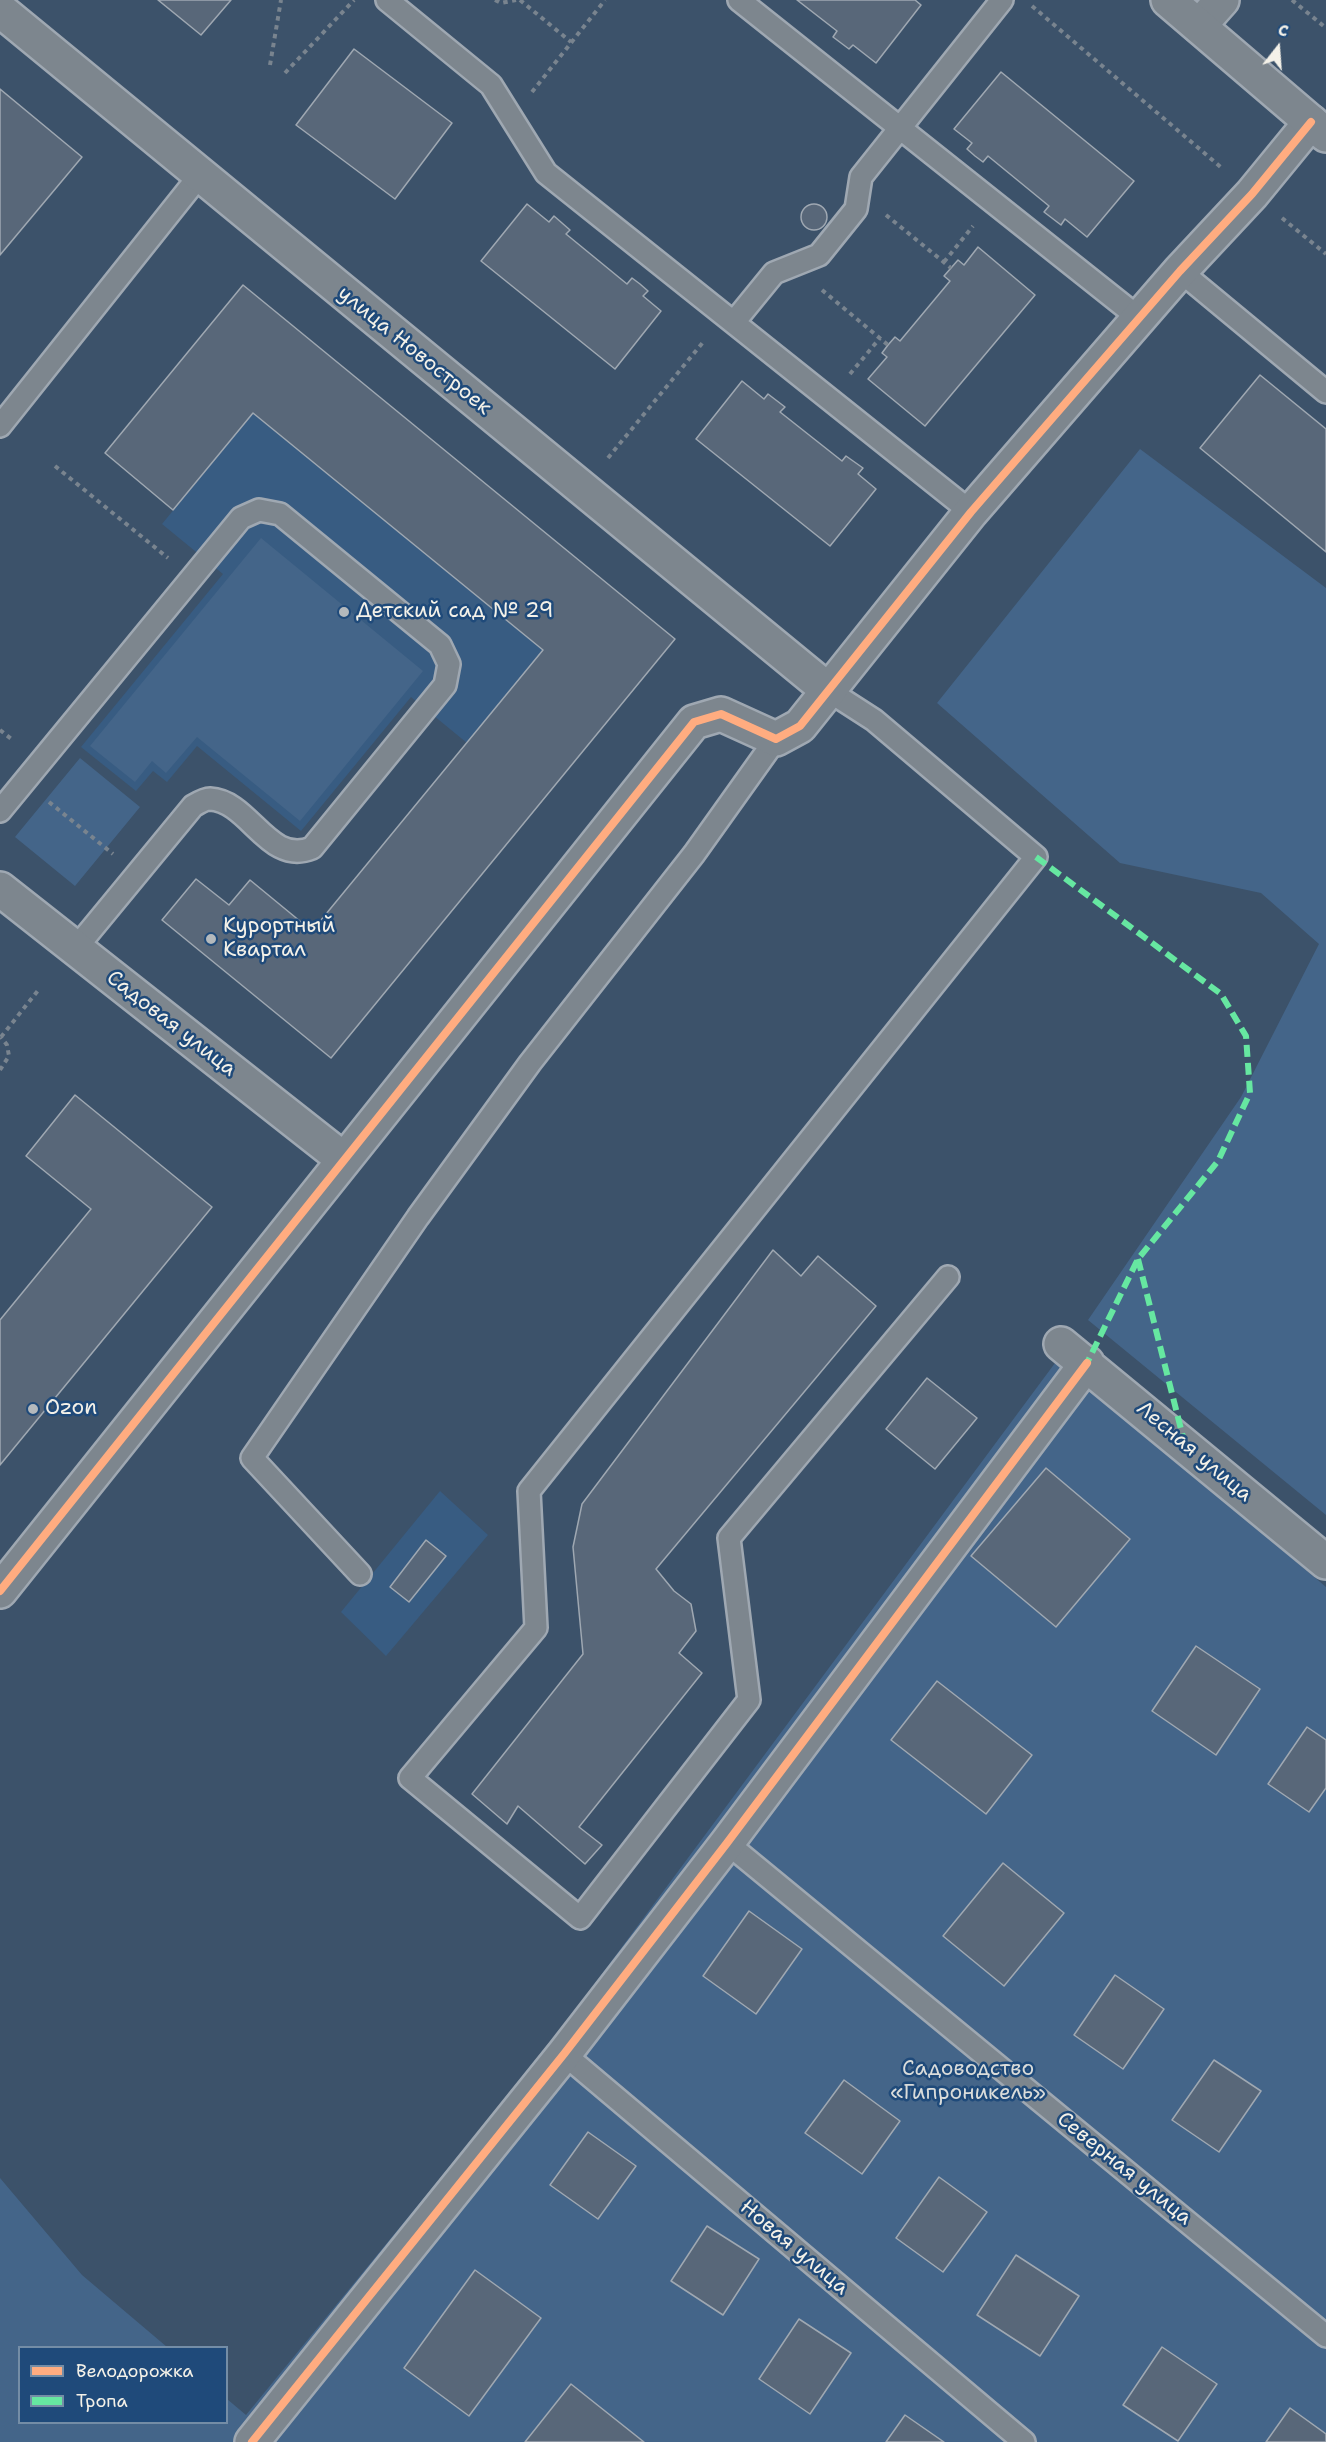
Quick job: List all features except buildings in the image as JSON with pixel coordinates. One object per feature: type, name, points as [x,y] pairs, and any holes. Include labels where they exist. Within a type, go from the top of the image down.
[{"type":"street","points":[[0,1591],[694,722],[721,714],[776,739],[800,726],[971,512],[1139,318],[1252,194],[1318,129],[1168,0]]},
{"type":"street","points":[[1199,26],[1222,0]]},
{"type":"street","name":"улица Новостроек","points":[[0,10],[829,691]]},
{"type":"street","name":"Садовая улица","points":[[0,889],[343,1159]]},
{"type":"street","name":"Лесная улица","points":[[1061,1344],[1326,1562]]},
{"type":"street","points":[[263,2438],[727,1843],[1087,1364]]},
{"type":"lane","points":[[387,0],[491,85],[546,173],[971,512]]},
{"type":"lane","points":[[739,0],[1139,318]]},
{"type":"lane","points":[[729,319],[774,273],[819,255],[856,209],[861,177],[1002,0]]},
{"type":"lane","points":[[0,426],[200,175]]},
{"type":"lane","points":[[1180,271],[1326,392]]},
{"type":"lane","points":[[0,811],[241,518],[259,510],[280,514],[440,645],[449,664],[445,685],[312,848],[299,853],[284,850],[225,802],[208,798],[193,806],[76,948]]},
{"type":"lane","points":[[829,691],[874,720],[1036,857],[529,1491],[536,1628],[410,1778],[580,1918],[749,1700],[729,1538],[948,1277]]},
{"type":"lane","points":[[360,1575],[252,1458],[418,1217],[530,1063],[694,854],[776,739]]},
{"type":"lane","name":"Северная улица","points":[[727,1843],[1326,2336]]},
{"type":"lane","name":"Новая улица","points":[[564,2054],[1024,2442]]},
{"type":"path","points":[[270,65],[281,0]]},
{"type":"path","points":[[285,73],[354,0]]},
{"type":"path","points":[[495,0],[501,3],[518,0],[571,42]]},
{"type":"path","points":[[512,118],[605,0]]},
{"type":"path","points":[[1025,0],[1252,194],[1326,254]]},
{"type":"path","points":[[1292,0],[1326,28]]},
{"type":"path","points":[[858,193],[951,268]]},
{"type":"path","points":[[944,262],[993,203]]},
{"type":"path","points":[[793,266],[888,345]]},
{"type":"path","points":[[635,424],[729,319]]},
{"type":"path","points":[[830,399],[880,338]]},
{"type":"path","points":[[55,466],[192,577]]},
{"type":"path","points":[[25,781],[137,873]]},
{"type":"path","points":[[0,1070],[9,1056],[7,1046],[0,1036],[40,988]]},
{"type":"shaded area","name":"Детский сад № 29","points":[[253,413],[543,650],[467,743],[411,697],[301,831],[197,746],[167,782],[153,771],[136,791],[81,747],[223,574],[162,524]]},
{"type":"shaded area","points":[[440,1491],[488,1535],[386,1656],[341,1612]]},
{"type":"green space","points":[[1140,449],[1326,588],[1326,1515],[1088,1320],[1241,1097],[1319,944],[1261,893],[1120,863],[937,703]]},
{"type":"green space","points":[[261,538],[423,671],[300,821],[197,737],[166,773],[152,761],[135,782],[90,746]]},
{"type":"green space","points":[[80,758],[140,807],[75,886],[15,837]]},
{"type":"green space","name":"Садоводство «Гипроникель»","points":[[1058,1359],[1326,1587],[1326,2442],[0,2442],[0,2178],[82,2275],[166,2346],[18,2346],[18,2424],[228,2424],[228,2400],[246,2415],[550,2044]]},
{"type":"marked path","points":[[1036,857],[1221,994],[1246,1036],[1250,1093],[1218,1161],[1138,1259],[1087,1363]]},
{"type":"marked path","points":[[1138,1259],[1185,1445]]},
{"type":"cycle path","points":[[0,1591],[694,722],[721,714],[776,739],[800,726],[971,512],[1180,271],[1252,194],[1311,122]]},
{"type":"cycle path","points":[[252,2442],[564,2054],[727,1843],[1087,1363]]},
{"type":"place","name":"Детский сад № 29","points":[[344,612]]},
{"type":"place","name":"Курортный Квартал","points":[[211,939]]},
{"type":"place","name":"Ozon","points":[[33,1409]]}]
